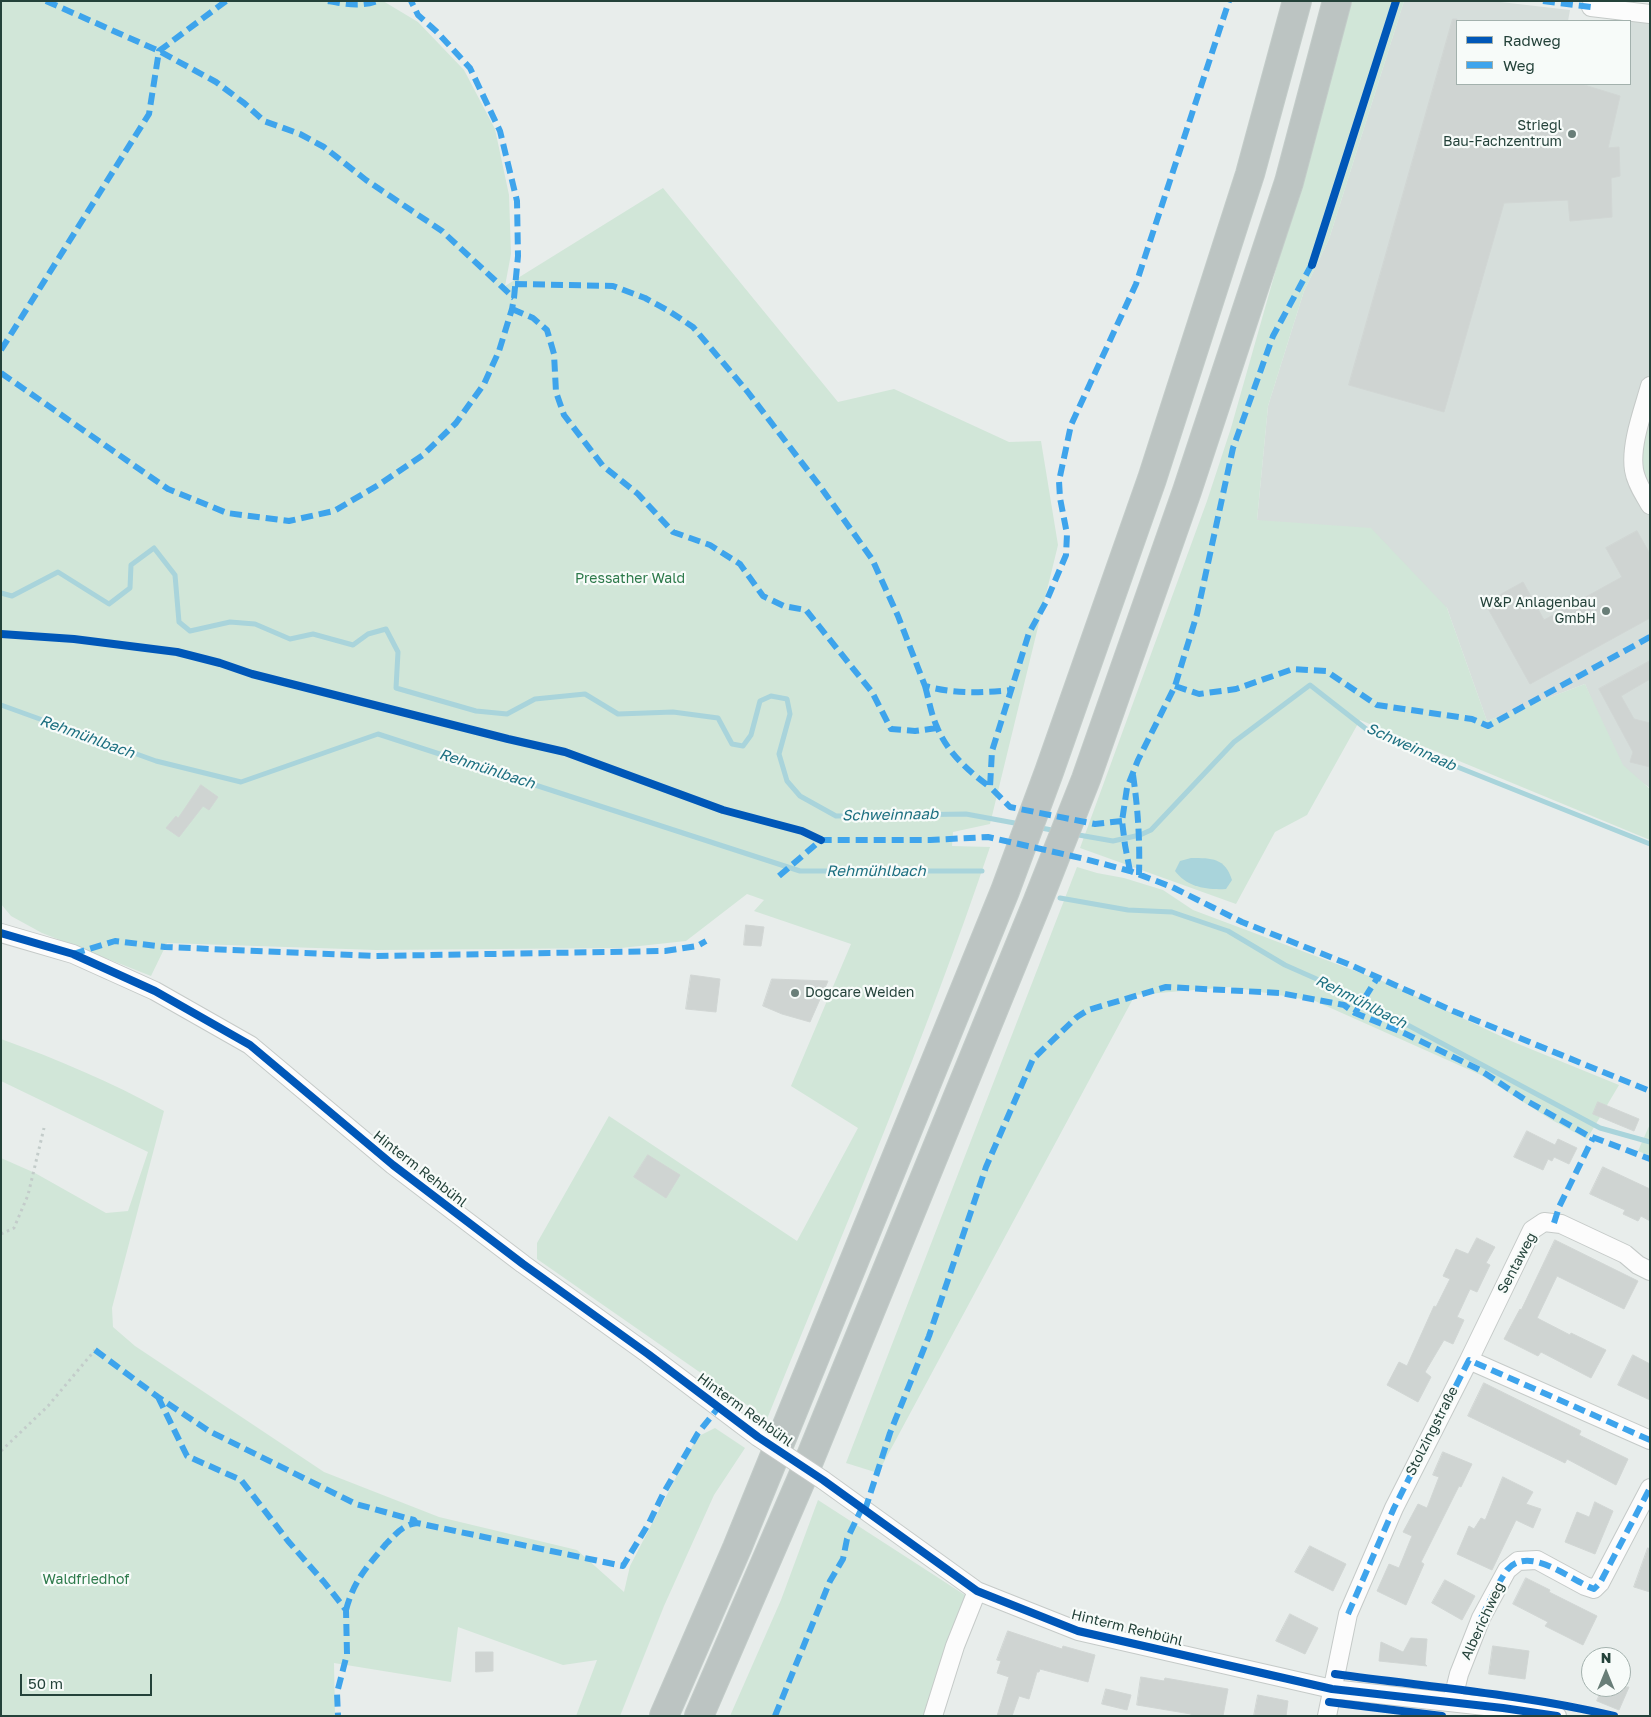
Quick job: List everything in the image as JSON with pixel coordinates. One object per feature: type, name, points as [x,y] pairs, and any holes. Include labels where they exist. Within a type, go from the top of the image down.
[{"type":"highway","points":[[664,1716],[737,1548],[1005,891],[1050,772],[1152,479],[1230,239],[1250,174],[1297,1]]},
{"type":"highway","points":[[699,1716],[802,1478],[1086,779],[1187,491],[1289,182],[1337,1]]},
{"type":"street","points":[[1591,7],[1650,14]]},
{"type":"street","points":[[1650,386],[1638,430],[1634,462],[1634,470],[1640,488],[1650,506]]},
{"type":"street","name":"Hinterm Rehbühl","points":[[1,933],[73,954],[155,991],[250,1045],[394,1166],[523,1264],[648,1354],[758,1437],[823,1480],[976,1591],[1078,1631],[1332,1689],[1557,1716]]},
{"type":"street","name":"Sentaweg","points":[[1469,1360],[1532,1230],[1544,1222],[1561,1224],[1625,1254],[1638,1266],[1650,1271]]},
{"type":"street","points":[[1469,1360],[1650,1440]]},
{"type":"street","name":"Stolzingstraße","points":[[1327,1716],[1348,1614],[1394,1508],[1469,1360]]},
{"type":"street","name":"Alberichweg","points":[[1452,1702],[1459,1674],[1481,1618],[1507,1570],[1518,1562],[1537,1560],[1585,1586],[1594,1588],[1600,1583],[1650,1488]]},
{"type":"street","points":[[933,1716],[955,1646],[976,1591]]},
{"type":"path","points":[[1,1234],[14,1228],[28,1196],[44,1128]]},
{"type":"path","points":[[1,1451],[48,1406],[95,1350]]},
{"type":"shaded area","points":[[1404,1],[1492,1],[1570,10],[1568,20],[1456,20],[1456,85],[1631,85],[1631,20],[1623,20],[1625,18],[1650,21],[1650,788],[1619,767],[1585,684],[1487,721],[1447,608],[1257,520],[1268,406],[1304,291],[1329,239]]},
{"type":"green space","name":"Pressather Wald","points":[[1,1],[383,1],[418,22],[464,70],[495,129],[509,195],[511,254],[505,286],[663,188],[838,402],[894,389],[1009,442],[1041,441],[1058,545],[990,824],[953,832],[952,846],[990,847],[939,992],[767,1419],[537,1259],[537,1243],[609,1116],[797,1241],[858,1128],[791,1086],[851,944],[754,911],[764,900],[747,894],[686,941],[621,948],[376,950],[167,943],[151,976],[42,933],[11,916],[1,904]]},
{"type":"green space","points":[[1352,1],[1404,1],[1329,239],[1304,291],[1268,406],[1257,520],[1371,528],[1447,608],[1487,721],[1585,684],[1623,765],[1650,789],[1650,840],[1360,720],[1307,815],[1275,832],[1236,904],[1080,848],[1207,501],[1231,428]]},
{"type":"green space","points":[[1645,429],[1650,430],[1650,484],[1644,470],[1642,457]]},
{"type":"green space","points":[[1077,867],[1124,878],[1163,890],[1193,910],[1390,984],[1511,1041],[1619,1085],[1587,1139],[1550,1119],[1481,1075],[1315,1001],[1230,987],[1135,995],[878,1473],[846,1463]]},
{"type":"green space","name":"Waldfriedhof","points":[[1,1039],[84,1072],[164,1111],[112,1308],[113,1327],[135,1346],[324,1472],[439,1517],[577,1550],[624,1592],[630,1566],[697,1437],[715,1428],[745,1448],[714,1495],[664,1606],[620,1716],[576,1716],[597,1660],[563,1665],[458,1627],[451,1682],[334,1663],[335,1716],[1,1716],[1,1158],[35,1173],[106,1213],[128,1211],[148,1152],[1,1081]]},
{"type":"green space","points":[[1650,1124],[1650,1156],[1638,1151]]},
{"type":"green space","points":[[818,1500],[968,1597],[928,1716],[730,1716],[781,1600]]},
{"type":"water","points":[[1191,858],[1211,859],[1226,867],[1232,880],[1226,889],[1211,889],[1185,881],[1175,871],[1180,861]]},
{"type":"building","points":[[1453,19],[1457,19],[1456,85],[1584,85],[1620,96],[1608,148],[1619,147],[1620,176],[1611,178],[1612,217],[1570,221],[1568,200],[1504,203],[1444,412],[1349,385]]},
{"type":"building","name":"W&P Anlagenbau GmbH","points":[[1637,531],[1650,554],[1650,618],[1530,684],[1485,603],[1523,582],[1544,620],[1622,577],[1606,548]]},
{"type":"building","points":[[1650,661],[1650,679],[1621,696],[1634,719],[1650,723],[1650,767],[1630,762],[1633,752],[1599,689]]},
{"type":"building","points":[[201,785],[218,797],[209,810],[203,806],[179,837],[166,828],[176,816],[178,818]]},
{"type":"building","points":[[746,925],[764,927],[761,946],[744,945]]},
{"type":"building","points":[[691,975],[720,979],[716,1012],[686,1009]]},
{"type":"building","name":"Dogcare Weiden","points":[[772,979],[828,981],[810,1022],[763,1006]]},
{"type":"building","points":[[1598,1102],[1639,1119],[1634,1131],[1593,1114]]},
{"type":"building","points":[[1527,1131],[1555,1145],[1558,1139],[1577,1148],[1569,1164],[1554,1157],[1552,1161],[1548,1159],[1543,1170],[1514,1157]]},
{"type":"building","points":[[648,1155],[680,1175],[666,1198],[634,1177]]},
{"type":"building","points":[[1603,1167],[1650,1189],[1650,1221],[1641,1216],[1638,1221],[1623,1214],[1625,1210],[1590,1194]]},
{"type":"building","points":[[1477,1238],[1495,1247],[1486,1263],[1490,1265],[1477,1292],[1470,1289],[1457,1317],[1464,1320],[1453,1344],[1444,1340],[1425,1372],[1431,1377],[1418,1402],[1387,1385],[1399,1362],[1407,1366],[1434,1306],[1436,1307],[1450,1279],[1443,1276],[1456,1249],[1468,1254]]},
{"type":"building","points":[[1555,1240],[1638,1281],[1624,1309],[1557,1276],[1537,1318],[1570,1335],[1571,1333],[1606,1350],[1591,1378],[1541,1352],[1538,1356],[1504,1339],[1521,1310]]},
{"type":"building","points":[[1633,1355],[1650,1364],[1650,1400],[1618,1385]]},
{"type":"building","points":[[1484,1383],[1581,1431],[1579,1435],[1628,1459],[1616,1485],[1567,1459],[1565,1463],[1468,1416]]},
{"type":"building","points":[[1443,1452],[1472,1464],[1421,1562],[1424,1564],[1406,1605],[1377,1591],[1389,1564],[1399,1568],[1412,1536],[1403,1532],[1418,1504],[1427,1508],[1439,1477],[1433,1475]]},
{"type":"building","points":[[1503,1477],[1533,1492],[1526,1504],[1541,1509],[1533,1528],[1516,1520],[1492,1570],[1457,1554],[1469,1526],[1474,1529],[1481,1518],[1485,1520]]},
{"type":"building","points":[[1595,1502],[1613,1511],[1595,1554],[1565,1542],[1577,1512],[1589,1517]]},
{"type":"building","points":[[1310,1546],[1346,1564],[1333,1591],[1295,1572]]},
{"type":"building","points":[[1648,1548],[1650,1549],[1650,1592],[1634,1587]]},
{"type":"building","points":[[1526,1578],[1597,1616],[1583,1645],[1545,1626],[1548,1622],[1513,1604]]},
{"type":"building","points":[[1445,1580],[1475,1596],[1462,1620],[1432,1603]]},
{"type":"building","points":[[1290,1614],[1318,1628],[1305,1654],[1276,1641]]},
{"type":"building","points":[[1008,1631],[1062,1649],[1063,1646],[1095,1655],[1088,1682],[1040,1669],[1037,1672],[1029,1699],[1019,1696],[1012,1716],[997,1716],[1009,1677],[997,1673],[1001,1661],[997,1660]]},
{"type":"building","points":[[1411,1638],[1427,1639],[1425,1664],[1427,1666],[1379,1661],[1381,1642],[1403,1652]]},
{"type":"building","points":[[1493,1646],[1529,1651],[1525,1679],[1489,1674]]},
{"type":"building","points":[[476,1652],[493,1652],[493,1671],[476,1672]]},
{"type":"building","points":[[1141,1677],[1164,1681],[1165,1678],[1228,1689],[1223,1716],[1191,1716],[1191,1714],[1137,1705]]},
{"type":"building","points":[[1106,1689],[1131,1695],[1127,1710],[1102,1704]]},
{"type":"building","points":[[1258,1695],[1288,1701],[1286,1716],[1254,1716]]},
{"type":"building","points":[[1599,1697],[1625,1697],[1619,1710],[1597,1701]]},
{"type":"waterway","name":"Schweinnaab","points":[[1,593],[12,596],[58,572],[109,604],[130,588],[131,565],[154,548],[175,575],[179,622],[190,631],[230,622],[255,624],[290,639],[313,634],[353,645],[368,634],[386,629],[398,652],[396,688],[476,711],[507,714],[535,699],[585,694],[618,714],[673,712],[718,718],[732,744],[743,746],[751,735],[760,701],[771,696],[787,699],[790,714],[779,754],[787,781],[800,796],[836,816],[966,814],[1020,824]]},
{"type":"waterway","name":"Schweinnaab","points":[[1073,834],[1113,841],[1140,835],[1151,830],[1234,742],[1310,685],[1370,732],[1650,844]]},
{"type":"waterway","name":"Rehmühlbach","points":[[1,705],[156,761],[241,782],[378,734],[800,871],[982,871]]},
{"type":"waterway","name":"Schweinnaab","points":[[1036,827],[1057,831]]},
{"type":"waterway","name":"Rehmühlbach","points":[[1060,898],[1128,910],[1172,912],[1228,931],[1285,965],[1346,992],[1600,1128],[1650,1142]]},
{"type":"marked path","points":[[46,1],[159,51],[216,82],[264,121],[300,134],[324,147],[366,180],[442,231],[514,298]]},
{"type":"marked path","points":[[1,350],[149,114],[159,51],[226,1]]},
{"type":"marked path","points":[[328,1],[346,4],[377,1]]},
{"type":"marked path","points":[[1,373],[168,489],[227,513],[289,521],[334,511],[380,484],[423,455],[456,423],[484,384],[499,351],[514,298],[518,256],[517,201],[500,131],[470,68],[437,32],[418,15],[411,1]]},
{"type":"marked path","points":[[1122,821],[1095,824],[1010,807],[990,787],[992,751],[1029,633],[1046,602],[1066,555],[1067,534],[1060,498],[1059,481],[1071,425],[1136,284],[1229,1]]},
{"type":"marked path","points":[[1543,1],[1591,7]]},
{"type":"marked path","points":[[1130,871],[1122,821],[1127,788],[1138,760],[1175,686],[1197,614],[1233,448],[1273,336],[1313,262]]},
{"type":"marked path","points":[[515,284],[613,286],[645,298],[693,327],[747,391],[822,489],[872,559],[898,616],[925,686],[968,692],[1011,690]]},
{"type":"marked path","points":[[512,309],[533,318],[547,330],[554,354],[556,392],[564,415],[603,466],[638,494],[673,532],[710,545],[740,564],[763,596],[784,606],[806,610],[872,692],[891,729],[915,731],[937,728]]},
{"type":"marked path","points":[[1175,686],[1199,694],[1236,689],[1293,669],[1326,671],[1377,705],[1472,719],[1488,726],[1650,637]]},
{"type":"marked path","points":[[925,686],[941,736],[967,768],[990,787]]},
{"type":"marked path","points":[[1133,775],[1138,825],[1139,875]]},
{"type":"marked path","points":[[779,876],[821,840],[930,840],[988,837],[1085,859],[1130,871],[1172,887],[1242,922],[1348,964],[1453,1011],[1650,1091]]},
{"type":"marked path","points":[[73,954],[115,941],[165,947],[374,956],[665,951],[697,946],[706,941]]},
{"type":"marked path","points":[[1355,1013],[1378,977]]},
{"type":"marked path","points":[[865,1510],[890,1433],[929,1336],[986,1167],[1033,1059],[1077,1017],[1088,1010],[1166,987],[1280,993],[1344,1005],[1355,1013],[1402,1032],[1480,1070],[1527,1101],[1587,1135],[1650,1159]]},
{"type":"marked path","points":[[1554,1223],[1559,1207],[1593,1138]]},
{"type":"marked path","points":[[95,1350],[158,1397],[209,1431],[356,1504],[414,1520],[416,1523]]},
{"type":"marked path","points":[[1348,1614],[1394,1508],[1469,1360],[1650,1440]]},
{"type":"marked path","points":[[158,1397],[187,1456],[241,1480],[288,1541],[346,1610],[347,1654],[337,1693],[338,1716]]},
{"type":"marked path","points":[[346,1610],[357,1582],[386,1544],[400,1530],[417,1523],[623,1566],[649,1523],[663,1494],[698,1433],[718,1408]]},
{"type":"marked path","points":[[1481,1618],[1507,1570],[1516,1563],[1526,1561],[1538,1562],[1550,1566],[1594,1589],[1600,1583],[1650,1488]]},
{"type":"marked path","points":[[775,1716],[830,1581],[843,1559],[847,1539],[862,1508]]},
{"type":"cycle path","points":[[1312,265],[1396,1]]},
{"type":"cycle path","points":[[1,634],[74,639],[177,652],[220,663],[252,674],[565,752],[723,810],[802,831],[821,840]]},
{"type":"cycle path","points":[[1,933],[73,954],[155,991],[250,1045],[393,1165],[523,1264],[648,1354],[758,1437],[823,1480],[977,1591],[1078,1631],[1332,1689],[1503,1708],[1557,1716]]},
{"type":"cycle path","points":[[1335,1674],[1510,1696],[1614,1716]]},
{"type":"cycle path","points":[[1329,1702],[1442,1716]]},
{"type":"place","name":"Striegl Bau-Fachzentrum","points":[[1572,134]]},
{"type":"place","name":"W&P Anlagenbau GmbH","points":[[1606,611]]},
{"type":"place","name":"Dogcare Weiden","points":[[795,993]]}]
